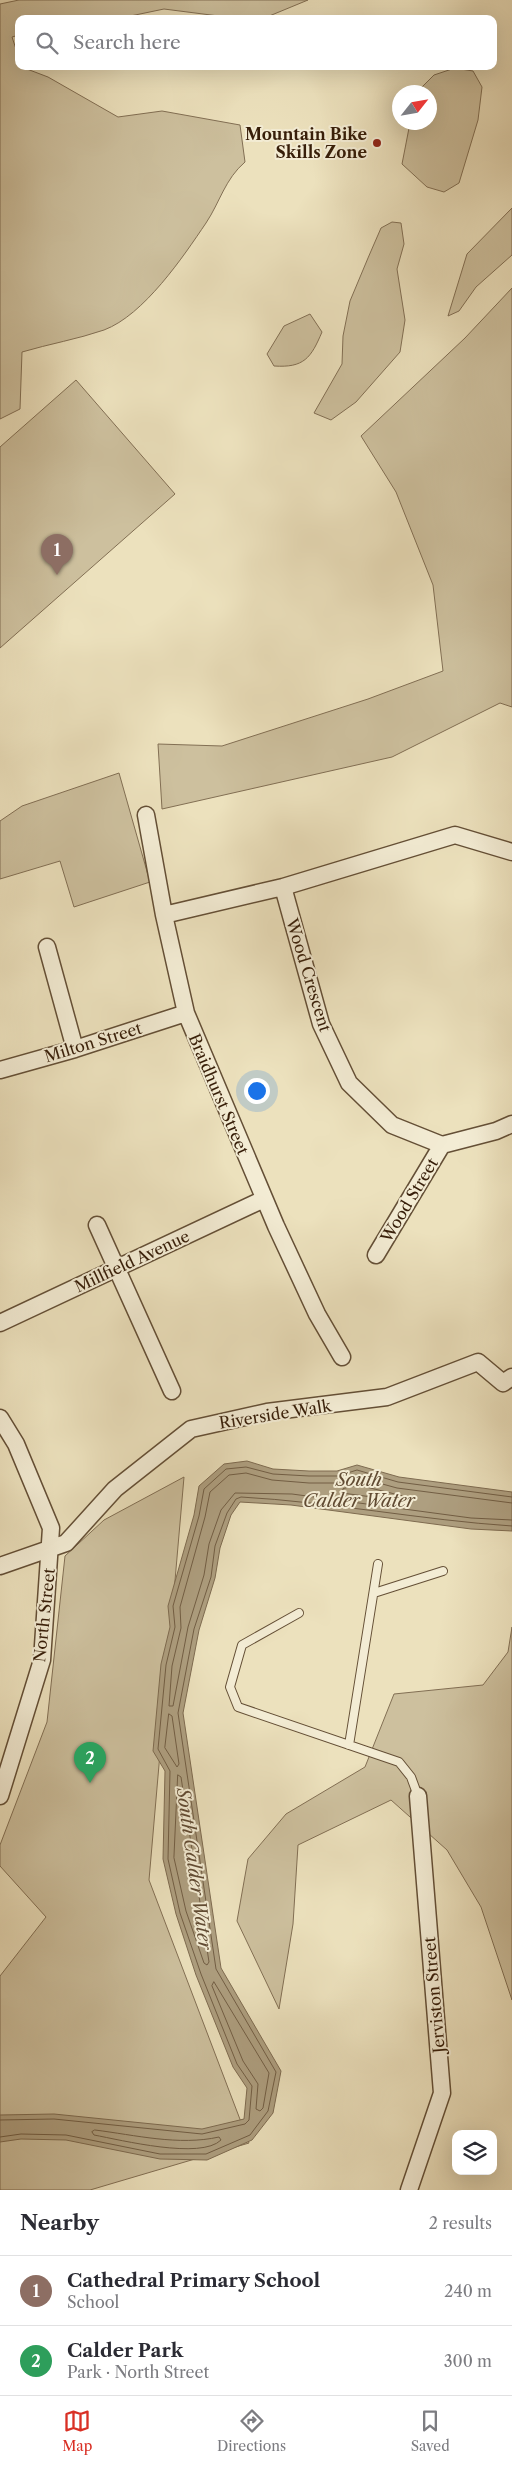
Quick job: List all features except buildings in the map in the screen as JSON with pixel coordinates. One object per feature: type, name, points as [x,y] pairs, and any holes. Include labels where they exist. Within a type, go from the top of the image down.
[{"type":"street","name":"Braidhurst Street","points":[[146,815],[164,915],[186,1013],[264,1199],[317,1314],[342,1357]]},
{"type":"street","points":[[164,915],[283,887],[455,835],[512,852]]},
{"type":"street","name":"Wood Crescent","points":[[283,887],[321,1024],[349,1083],[392,1125],[442,1145]]},
{"type":"street","points":[[47,948],[75,1049]]},
{"type":"street","name":"Milton Street","points":[[0,1070],[75,1049],[186,1013]]},
{"type":"street","points":[[442,1145],[512,1124]]},
{"type":"street","name":"Wood Street","points":[[376,1255],[442,1145]]},
{"type":"street","name":"Millfield Avenue","points":[[0,1323],[264,1199]]},
{"type":"street","points":[[97,1225],[172,1391]]},
{"type":"street","name":"Riverside Walk","points":[[58,1546],[115,1489],[191,1429],[267,1412],[387,1397],[478,1362],[503,1383],[512,1377]]},
{"type":"street","name":"North Street","points":[[0,1418],[16,1444],[58,1546],[42,1660],[0,1796]]},
{"type":"street","points":[[0,1566],[58,1546]]},
{"type":"street","name":"Jerviston Street","points":[[409,2190],[442,2093],[418,1796]]},
{"type":"lane","points":[[349,1745],[378,1564]]},
{"type":"lane","points":[[374,1593],[443,1571]]},
{"type":"lane","points":[[300,1613],[242,1645],[230,1687],[238,1707],[399,1762],[411,1777],[418,1796]]},
{"type":"shaded area","points":[[19,0],[308,0],[272,15],[211,15],[164,9],[135,15],[15,15],[15,36],[12,37],[15,46],[15,70],[30,70],[48,77],[118,117],[162,111],[240,125],[245,162],[232,176],[211,215],[186,252],[148,299],[134,312],[104,330],[22,352],[20,409],[0,419],[0,4]]},
{"type":"shaded area","points":[[449,70],[467,70],[473,71],[482,87],[478,120],[459,183],[444,192],[427,187],[402,164],[409,130],[437,130],[437,85],[424,85],[434,75]]},
{"type":"shaded area","points":[[512,208],[512,255],[476,287],[459,311],[448,316],[467,254]]},
{"type":"shaded area","points":[[392,222],[401,223],[404,244],[397,269],[405,320],[400,352],[356,402],[331,420],[314,413],[342,364],[343,336],[350,301],[381,228]]},
{"type":"shaded area","points":[[512,288],[512,707],[500,703],[392,757],[162,809],[158,744],[222,746],[368,699],[443,671],[433,585],[396,492],[361,436],[465,338]]},
{"type":"shaded area","points":[[310,314],[322,332],[310,355],[305,360],[293,365],[274,366],[267,354],[284,326]]},
{"type":"shaded area","points":[[76,380],[175,494],[0,648],[0,447]]},
{"type":"shaded area","points":[[119,773],[150,882],[74,907],[60,861],[0,879],[0,821],[22,806]]},
{"type":"shaded area","points":[[184,1477],[149,1880],[249,2143],[90,2190],[0,2190],[0,1976],[46,1917],[0,1866],[0,1845],[47,1722],[65,1556],[104,1520]]},
{"type":"shaded area","points":[[512,1627],[512,2000],[481,1907],[447,1850],[391,1800],[298,1845],[293,1924],[279,2009],[237,1921],[248,1859],[286,1814],[365,1767],[394,1694],[483,1685],[508,1652]]},
{"type":"water","name":"South Calder Water","points":[[247,1461],[273,1469],[309,1471],[337,1471],[357,1465],[399,1477],[512,1492],[512,1531],[471,1529],[291,1505],[240,1502],[231,1515],[220,1548],[215,1578],[199,1630],[183,1713],[221,1968],[281,2071],[273,2113],[252,2140],[207,2160],[160,2159],[66,2140],[21,2139],[0,2142],[0,2115],[54,2114],[202,2129],[244,2119],[247,2088],[233,2067],[196,1975],[176,1914],[163,1859],[165,1771],[153,1751],[161,1664],[170,1627],[168,1606],[194,1515],[199,1486],[224,1464]]},
{"type":"place","name":"Mountain Bike Skills Zone","points":[[377,143]]},
{"type":"place","name":"Cathedral Primary School","points":[[57,575]]},
{"type":"place","name":"Calder Park","points":[[90,1783]]}]
